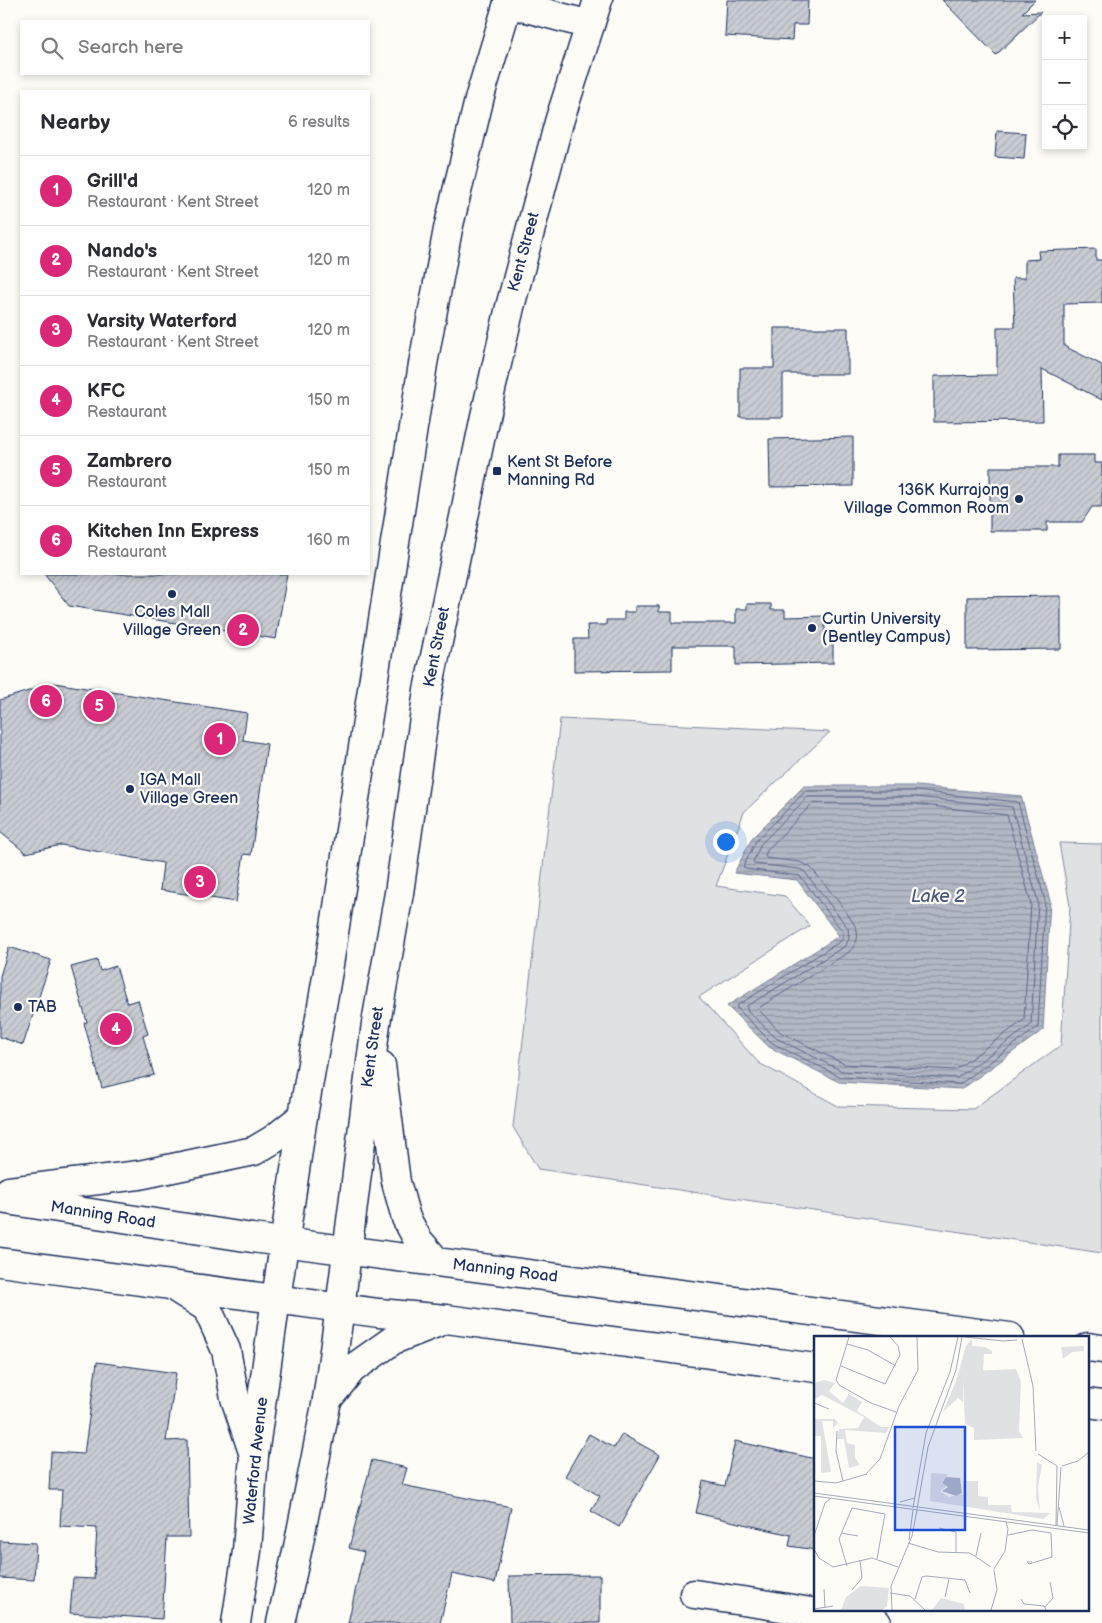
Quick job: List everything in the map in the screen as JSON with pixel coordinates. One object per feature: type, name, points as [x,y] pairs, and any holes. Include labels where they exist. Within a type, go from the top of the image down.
[{"type":"main road","points":[[276,1299],[303,1116],[328,971],[374,670],[430,326],[448,229],[478,106],[509,1],[594,12]]},
{"type":"main road","name":"Kent Street","points":[[340,1308],[376,1023],[399,894],[428,690],[485,416],[510,307],[559,122],[594,12]]},
{"type":"main road","points":[[376,1023],[396,1182],[406,1218],[418,1240],[436,1262]]},
{"type":"main road","points":[[0,1192],[139,1175],[254,1151],[274,1139],[303,1116]]},
{"type":"main road","name":"Manning Road","points":[[0,1200],[348,1251],[1002,1336]]},
{"type":"main road","points":[[0,1262],[340,1308],[446,1319],[814,1368]]},
{"type":"main road","points":[[169,1285],[207,1308],[226,1350],[235,1398],[254,1455]]},
{"type":"main road","name":"Waterford Avenue","points":[[236,1623],[247,1551],[254,1455],[276,1299]]},
{"type":"main road","points":[[281,1623],[327,1400],[340,1308]]},
{"type":"main road","points":[[327,1400],[352,1368],[393,1340],[446,1319]]},
{"type":"main road","points":[[694,1594],[877,1623]]},
{"type":"shaded area","points":[[560,719],[830,732],[744,812],[716,886],[785,896],[810,926],[699,997],[759,1063],[838,1106],[973,1109],[1061,1045],[1070,906],[1059,843],[1102,844],[1102,1253],[538,1169],[513,1127]]},
{"type":"water","name":"Lake 2","points":[[804,786],[916,786],[1021,796],[1050,901],[1043,1030],[962,1089],[839,1082],[769,1047],[727,1006],[839,936],[797,880],[734,873],[752,838]]},
{"type":"building","points":[[727,0],[808,0],[807,25],[793,25],[792,40],[725,36]]},
{"type":"building","points":[[942,0],[1035,0],[1022,13],[1041,12],[996,55]]},
{"type":"building","points":[[997,131],[1026,133],[1024,159],[995,157]]},
{"type":"building","points":[[1096,249],[1096,260],[1102,260],[1102,303],[1064,304],[1064,346],[1102,365],[1102,400],[1042,369],[1043,421],[934,422],[934,376],[997,375],[997,327],[1015,327],[1013,278],[1025,278],[1025,260],[1039,259],[1038,251]]},
{"type":"building","points":[[774,328],[848,328],[848,374],[783,374],[783,417],[740,417],[740,368],[774,368]]},
{"type":"building","points":[[853,437],[853,486],[770,487],[769,439]]},
{"type":"building","points":[[1058,455],[1094,455],[1094,463],[1102,463],[1102,507],[1092,507],[1082,522],[1047,522],[1047,531],[990,531],[990,467],[1058,467]]},
{"type":"building","name":"Coles Mall Village Green","points":[[45,575],[287,575],[276,639],[69,606]]},
{"type":"building","points":[[1061,596],[1061,649],[967,650],[967,597]]},
{"type":"building","points":[[747,604],[771,604],[771,610],[785,610],[785,617],[825,616],[825,634],[833,633],[833,663],[736,665],[736,646],[672,646],[672,670],[574,671],[574,639],[588,639],[587,625],[606,625],[606,620],[624,620],[624,612],[635,612],[635,606],[659,606],[659,612],[672,612],[672,623],[736,623],[736,609],[747,609]]},
{"type":"building","name":"IGA Mall Village Green","points":[[54,683],[247,713],[243,740],[267,744],[251,855],[244,854],[236,902],[160,890],[163,863],[61,845],[26,853],[0,832],[0,700]]},
{"type":"building","name":"TAB","points":[[9,947],[51,960],[23,1045],[0,1037],[0,976]]},
{"type":"building","points":[[97,960],[100,971],[116,966],[127,1003],[138,1000],[148,1034],[143,1036],[154,1075],[102,1088],[84,1023],[87,1022],[71,967]]},
{"type":"building","points":[[97,1362],[176,1373],[166,1441],[187,1440],[189,1537],[167,1537],[162,1619],[70,1613],[73,1578],[94,1579],[97,1528],[60,1526],[62,1490],[49,1490],[51,1452],[84,1454]]},
{"type":"building","points":[[589,1434],[614,1448],[622,1434],[660,1455],[619,1527],[591,1511],[600,1496],[565,1476]]},
{"type":"building","points":[[735,1441],[814,1459],[814,1550],[789,1546],[791,1535],[696,1513],[703,1481],[725,1486]]},
{"type":"building","points":[[372,1460],[407,1468],[402,1485],[511,1507],[495,1583],[452,1574],[440,1623],[348,1623],[364,1552],[349,1548]]},
{"type":"building","points":[[0,1541],[36,1543],[34,1580],[0,1578]]},
{"type":"building","points":[[600,1575],[600,1623],[510,1623],[509,1576]]},
{"type":"place","name":"Kent St Before Manning Rd","points":[[497,471]]},
{"type":"place","name":"136K Kurrajong Village Common Room","points":[[1019,499]]},
{"type":"place","name":"Coles Mall Village Green","points":[[172,594]]},
{"type":"place","name":"Curtin University (Bentley Campus)","points":[[812,628]]},
{"type":"place","name":"Nando's","points":[[243,630]]},
{"type":"place","name":"Kitchen Inn Express","points":[[46,701]]},
{"type":"place","name":"Zambrero","points":[[99,706]]},
{"type":"place","name":"Grill'd","points":[[220,739]]},
{"type":"place","name":"IGA Mall Village Green","points":[[130,789]]},
{"type":"place","name":"Varsity Waterford","points":[[200,882]]},
{"type":"place","name":"TAB","points":[[18,1007]]},
{"type":"place","name":"KFC","points":[[116,1029]]}]
